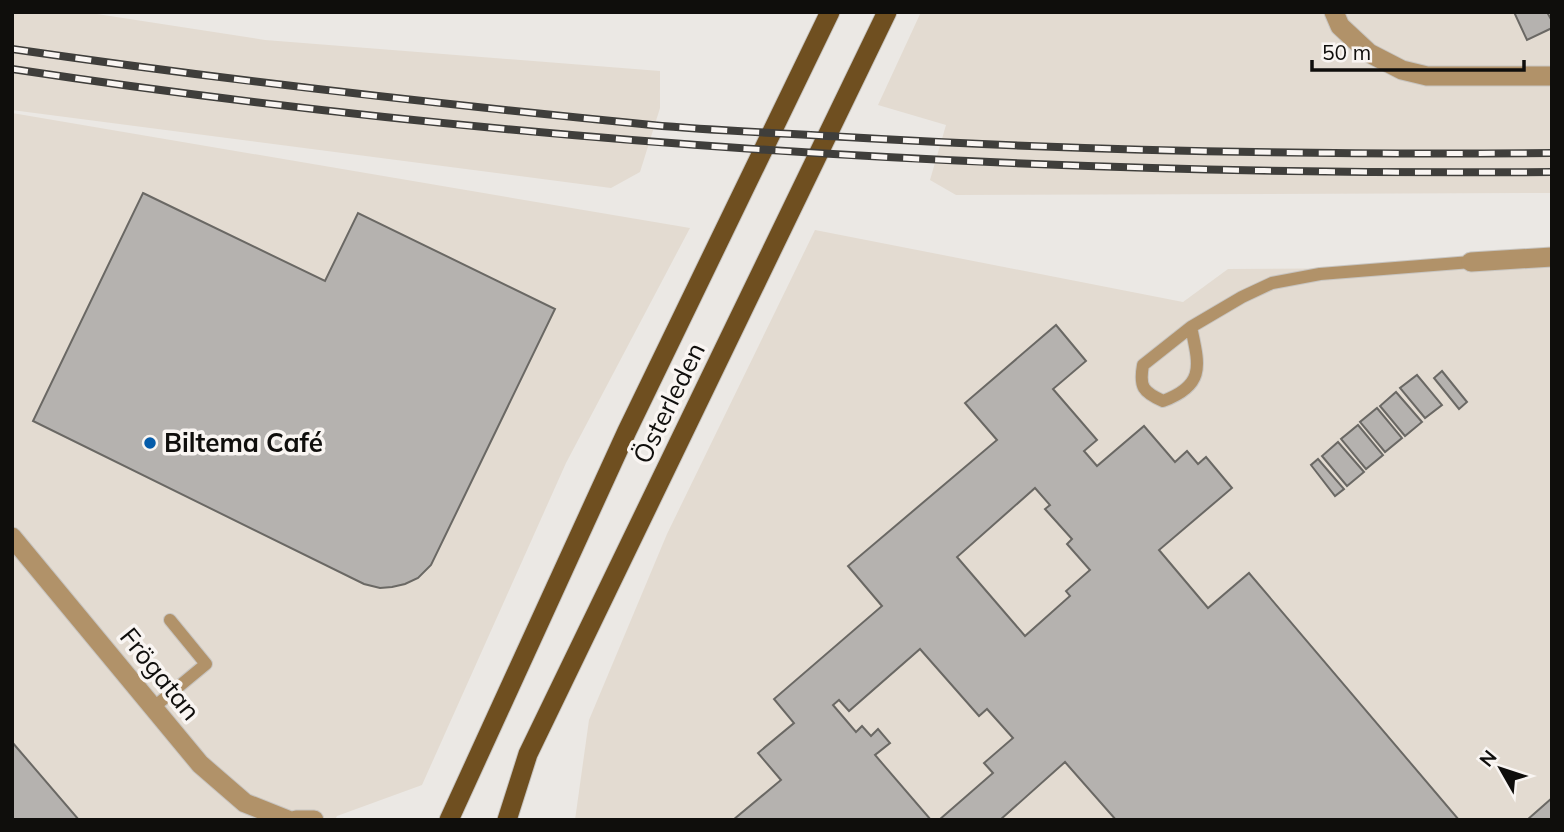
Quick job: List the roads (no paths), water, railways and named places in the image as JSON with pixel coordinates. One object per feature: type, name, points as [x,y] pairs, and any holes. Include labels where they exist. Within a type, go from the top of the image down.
[{"type":"main road","name":"Österleden","points":[[449,820],[627,431],[830,12]]},
{"type":"main road","name":"Österleden","points":[[507,820],[528,754],[887,12]]},
{"type":"street","points":[[1334,12],[1340,26],[1369,53],[1402,70],[1427,76],[1552,76]]},
{"type":"street","points":[[1471,262],[1552,257]]},
{"type":"street","name":"Frögatan","points":[[12,537],[200,764],[236,795],[261,811],[288,820]]},
{"type":"street","points":[[296,820],[314,820]]},
{"type":"lane","points":[[1191,327],[1199,369],[1194,383],[1179,395],[1163,401],[1148,394],[1141,381],[1143,365],[1191,327],[1242,297],[1272,284],[1320,274],[1471,262]]},
{"type":"lane","points":[[154,708],[206,664],[170,620]]},
{"type":"railway","points":[[12,49],[332,91],[700,129],[1110,149],[1287,153],[1552,153]]},
{"type":"railway","points":[[12,69],[203,96],[395,118],[780,151],[1166,168],[1552,172]]},
{"type":"place","name":"Biltema Café","points":[[150,443]]}]
